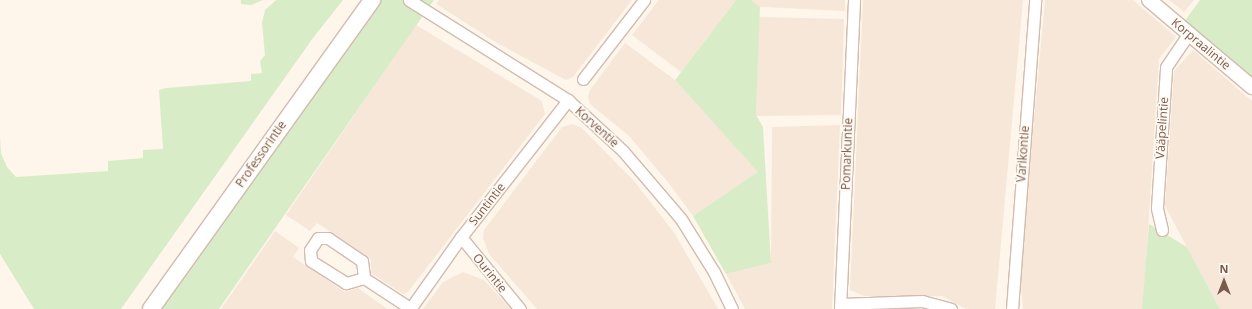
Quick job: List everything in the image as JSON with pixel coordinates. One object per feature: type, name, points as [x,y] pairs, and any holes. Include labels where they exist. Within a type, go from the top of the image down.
[{"type":"main road","name":"Professorintie","points":[[151,309],[372,0]]},
{"type":"street","name":"Korventie","points":[[409,0],[568,100],[623,151],[681,219],[714,272],[732,309]]},
{"type":"street","points":[[583,79],[644,0]]},
{"type":"street","name":"Pomarkuntie","points":[[841,306],[854,0]]},
{"type":"street","name":"Varikontie","points":[[1012,309],[1035,0]]},
{"type":"street","name":"Korpraalintie","points":[[1149,0],[1252,87]]},
{"type":"street","name":"Vääpelintie","points":[[1162,230],[1157,208],[1166,67],[1189,33]]},
{"type":"street","name":"Suntintie","points":[[410,309],[461,237],[568,100]]},
{"type":"street","name":"Ourintie","points":[[461,237],[520,309]]},
{"type":"street","points":[[364,278],[346,283],[311,261],[310,250],[318,238],[328,238],[362,261],[364,278],[410,309]]},
{"type":"street","points":[[841,306],[922,301],[951,309]]},
{"type":"shaded area","points":[[439,0],[632,0],[573,77],[566,80],[497,43],[436,4]]},
{"type":"shaded area","points":[[659,0],[736,0],[681,72],[632,35]]},
{"type":"shaded area","points":[[751,0],[845,0],[845,11],[760,7]]},
{"type":"shaded area","points":[[863,0],[1023,0],[995,309],[966,309],[942,296],[864,296],[850,290]]},
{"type":"shaded area","points":[[1045,0],[1133,0],[1176,37],[1159,59],[1143,309],[1023,309],[1020,270]]},
{"type":"shaded area","points":[[1169,0],[1194,0],[1184,12]]},
{"type":"shaded area","points":[[759,17],[844,19],[841,115],[756,116]]},
{"type":"shaded area","points":[[416,25],[542,101],[545,114],[408,292],[403,294],[371,273],[371,259],[317,223],[310,231],[286,215]]},
{"type":"shaded area","points":[[625,43],[675,80],[759,172],[693,216],[667,181],[629,136],[590,104],[588,97],[590,90]]},
{"type":"shaded area","points":[[1193,50],[1252,101],[1252,309],[1220,309],[1165,206],[1174,71]]},
{"type":"shaded area","points":[[572,124],[582,128],[635,182],[675,234],[718,309],[537,309],[489,254],[483,238],[484,230],[562,127]]},
{"type":"shaded area","points":[[840,125],[832,309],[745,309],[726,274],[771,263],[772,127]]},
{"type":"shaded area","points":[[275,231],[299,248],[293,257],[345,292],[358,288],[387,309],[221,309]]},
{"type":"shaded area","points":[[463,272],[484,280],[511,309],[423,309],[443,282]]},
{"type":"green space","points":[[241,0],[263,0],[251,5],[241,4]]},
{"type":"green space","points":[[276,0],[343,0],[313,38],[121,309],[34,309],[0,254],[0,136],[1,153],[7,167],[16,177],[108,171],[108,161],[143,158],[143,150],[163,149],[159,90],[166,88],[251,81],[251,74],[262,73],[260,61],[265,55],[262,23],[265,10]]},
{"type":"green space","points":[[373,0],[434,0],[219,309],[154,309]]},
{"type":"green space","points":[[736,0],[751,0],[760,7],[756,115],[763,127],[771,263],[726,274],[693,216],[758,172],[675,80]]},
{"type":"green space","points":[[1200,0],[1252,0],[1252,82],[1181,26]]},
{"type":"green space","points":[[1149,224],[1187,247],[1220,309],[1142,309]]}]
